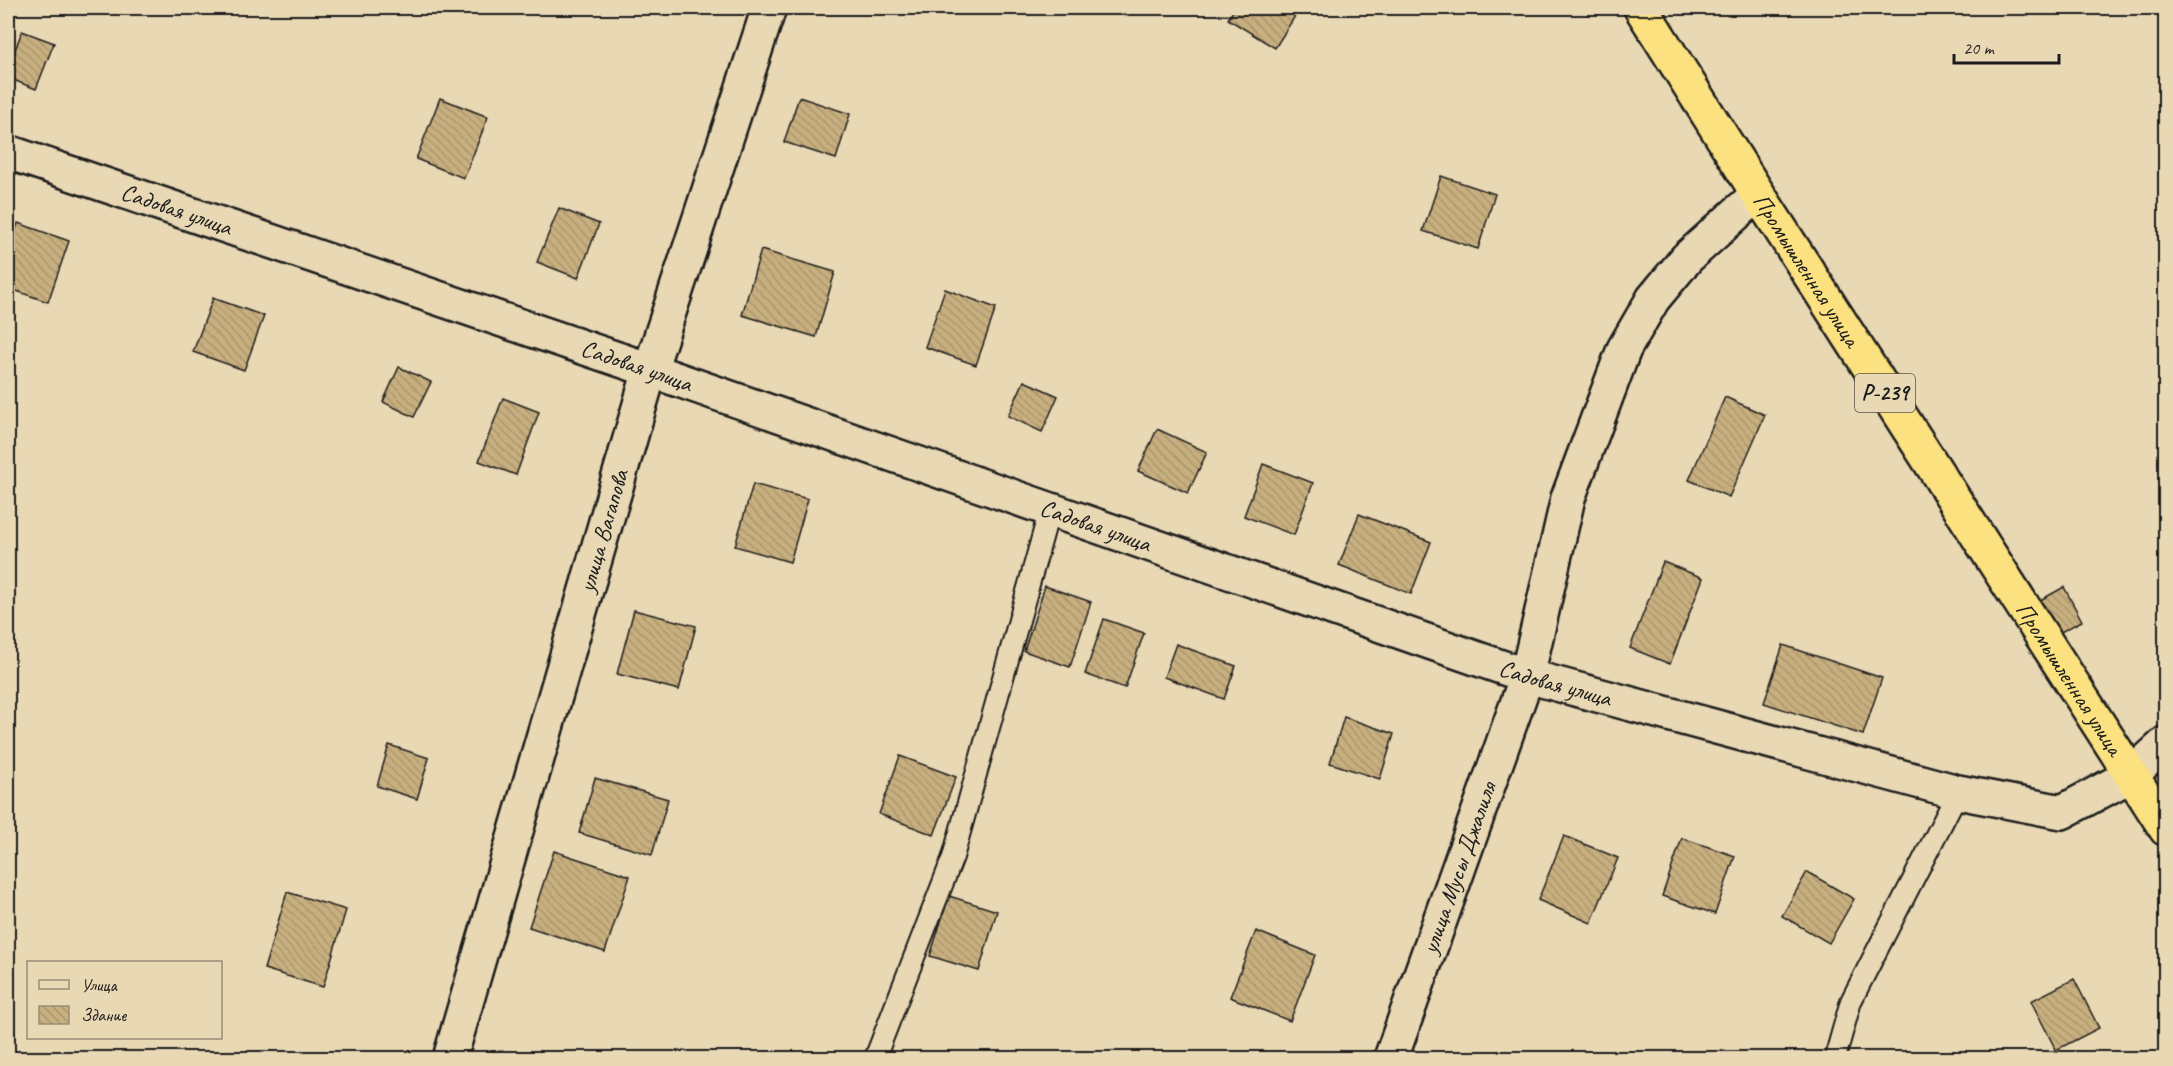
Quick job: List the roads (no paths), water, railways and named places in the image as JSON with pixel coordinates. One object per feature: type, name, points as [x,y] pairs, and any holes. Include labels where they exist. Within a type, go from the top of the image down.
[{"type":"highway","name":"Промышленная улица","points":[[1641,8],[2132,775]]},
{"type":"highway","name":"Р-239","points":[[2132,775],[2166,829]]},
{"type":"street","name":"улица Вагапова","points":[[450,1059],[650,370],[769,8]]},
{"type":"street","name":"Садовая улица","points":[[8,152],[650,370],[1527,676],[1958,792],[2062,813],[2132,775],[2166,743]]},
{"type":"street","name":"улица Мусы Джалиля","points":[[1391,1059],[1527,676],[1568,498],[1624,349],[1653,299],[1687,258],[1758,194]]},
{"type":"lane","points":[[875,1059],[953,857],[1050,509]]},
{"type":"lane","points":[[1835,1059],[1851,1001],[1958,792]]}]
